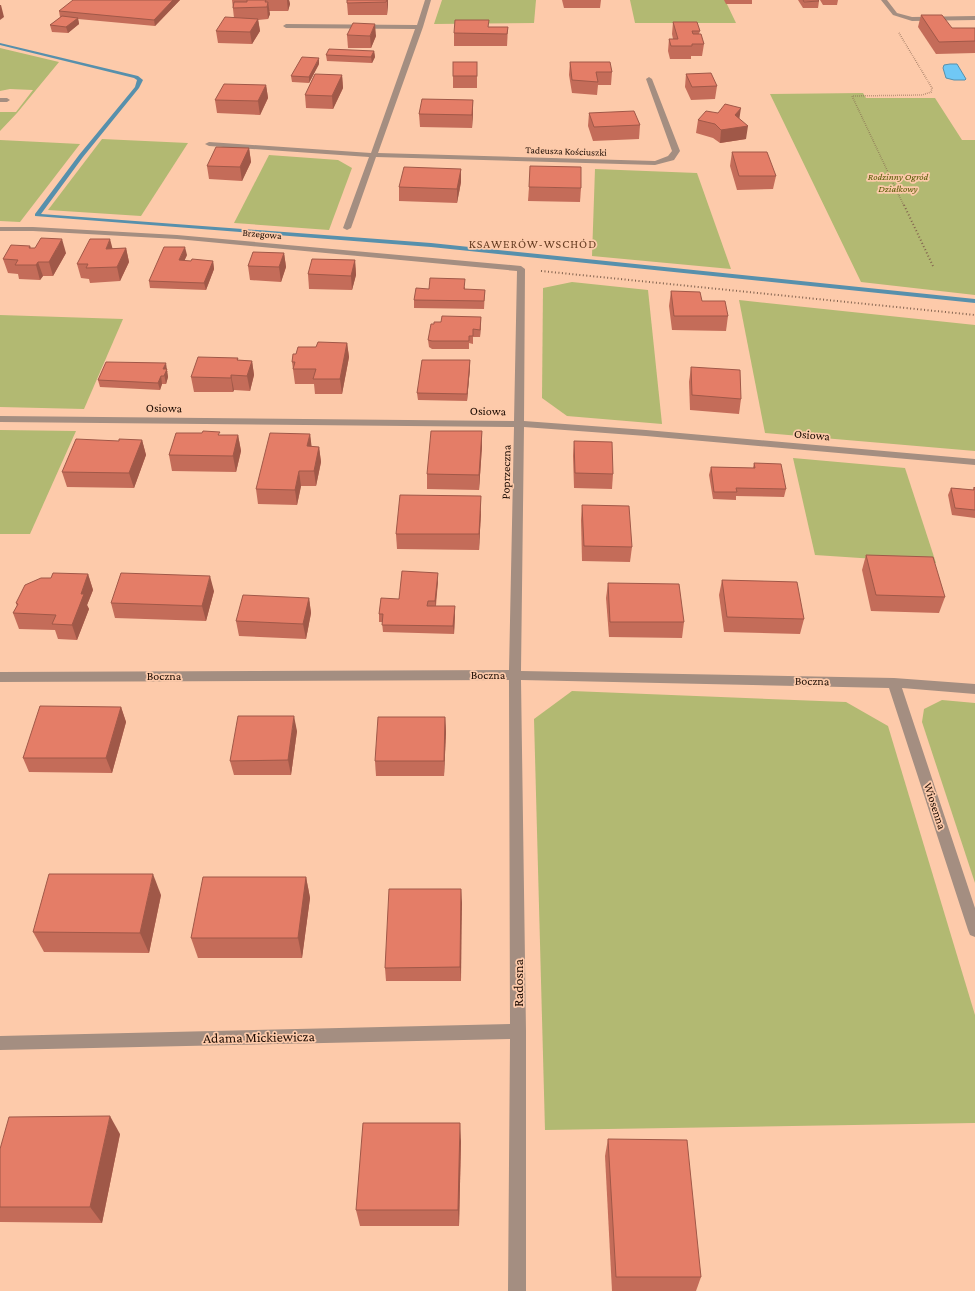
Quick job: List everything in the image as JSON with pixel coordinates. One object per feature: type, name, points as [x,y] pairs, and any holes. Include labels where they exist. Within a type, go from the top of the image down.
[{"type":"street","points":[[348,228],[373,155],[408,64],[428,0]]},
{"type":"street","points":[[884,0],[892,12],[901,16],[922,19],[975,18]]},
{"type":"street","points":[[286,26],[420,27]]},
{"type":"street","name":"Tadeusza Kościuszki","points":[[209,144],[373,155],[645,163],[662,162],[673,157],[676,152],[649,79]]},
{"type":"street","name":"Brzegowa","points":[[0,229],[33,229],[177,237],[521,269]]},
{"type":"street","name":"Poprzeczna","points":[[515,675],[520,424],[521,269]]},
{"type":"street","name":"Osiowa","points":[[0,419],[520,424],[646,433],[975,462]]},
{"type":"street","name":"Boczna","points":[[0,677],[515,675],[894,683],[975,689]]},
{"type":"street","name":"Radosna","points":[[515,675],[518,1031],[517,1291]]},
{"type":"street","name":"Wiosenna","points":[[894,683],[975,930]]},
{"type":"street","name":"Adama Mickiewicza","points":[[0,1043],[518,1031]]},
{"type":"path","points":[[901,16],[894,19],[892,22],[932,88],[931,92],[922,95],[852,96],[933,266]]},
{"type":"path","points":[[521,269],[975,315]]},
{"type":"green space","points":[[442,0],[536,0],[534,23],[434,24]]},
{"type":"green space","points":[[630,0],[725,0],[736,23],[635,23]]},
{"type":"green space","points":[[0,48],[59,62],[17,113],[0,131],[0,112],[16,112],[33,90],[10,89],[0,91]]},
{"type":"green space","name":"Rodzinny Ogród Działkowy","points":[[863,93],[866,98],[935,98],[962,140],[975,140],[975,295],[861,282],[770,94]]},
{"type":"green space","points":[[102,139],[188,143],[141,216],[48,210]]},
{"type":"green space","points":[[0,140],[80,144],[20,222],[0,221]]},
{"type":"green space","points":[[269,155],[338,160],[352,168],[329,230],[234,223]]},
{"type":"green space","points":[[595,169],[697,173],[731,269],[592,256]]},
{"type":"green space","points":[[572,282],[648,290],[662,424],[567,416],[542,398],[543,288]]},
{"type":"green space","points":[[739,300],[975,325],[975,451],[765,433]]},
{"type":"green space","points":[[0,315],[123,319],[84,409],[0,407]]},
{"type":"green space","points":[[0,430],[76,431],[30,534],[0,534]]},
{"type":"green space","points":[[793,458],[905,468],[936,563],[815,555]]},
{"type":"green space","points":[[572,691],[846,702],[888,726],[975,1015],[975,1123],[545,1130],[534,719]]},
{"type":"green space","points":[[942,700],[975,703],[975,883],[922,722],[924,709]]},
{"type":"water","points":[[957,64],[966,79],[965,80],[946,78],[943,68],[944,65]]},
{"type":"building","points":[[73,0],[173,0],[154,20],[59,11]]},
{"type":"building","points":[[247,0],[266,0],[265,2],[268,2],[267,7],[233,8],[234,2],[247,2]]},
{"type":"building","points":[[347,0],[387,0],[386,2],[347,3]]},
{"type":"building","points":[[803,0],[818,0],[819,1],[804,2]]},
{"type":"building","points":[[921,15],[942,15],[952,28],[975,28],[975,41],[939,42]]},
{"type":"building","points":[[62,16],[78,18],[66,27],[50,25]]},
{"type":"building","points":[[225,17],[258,19],[250,32],[216,31]]},
{"type":"building","points":[[455,20],[489,20],[488,27],[508,27],[507,34],[454,33]]},
{"type":"building","points":[[673,22],[697,22],[700,31],[692,31],[693,34],[701,34],[704,44],[692,44],[692,46],[671,46],[669,39],[678,39]]},
{"type":"building","points":[[353,23],[375,24],[370,36],[347,35]]},
{"type":"building","points":[[329,49],[374,51],[371,57],[326,55]]},
{"type":"building","points":[[302,57],[319,58],[309,77],[291,76]]},
{"type":"building","points":[[453,62],[477,62],[477,76],[453,76]]},
{"type":"building","points":[[570,62],[610,62],[612,72],[596,72],[598,82],[572,80]]},
{"type":"building","points":[[711,73],[717,86],[692,87],[686,74]]},
{"type":"building","points":[[315,74],[342,75],[332,96],[305,95]]},
{"type":"building","points":[[224,84],[266,85],[258,101],[215,100]]},
{"type":"building","points":[[422,99],[473,100],[472,115],[419,114]]},
{"type":"building","points":[[725,104],[741,108],[735,115],[748,126],[721,130],[715,124],[698,120],[706,111],[718,113]]},
{"type":"building","points":[[634,111],[640,125],[594,127],[589,113]]},
{"type":"building","points":[[216,147],[249,148],[240,167],[207,166]]},
{"type":"building","points":[[732,152],[767,152],[776,176],[739,176]]},
{"type":"building","points":[[530,166],[581,167],[581,188],[529,187]]},
{"type":"building","points":[[404,167],[461,169],[457,189],[399,187]]},
{"type":"building","points":[[41,238],[62,239],[49,262],[38,262],[36,265],[15,265],[18,260],[3,259],[11,245],[30,246],[29,248],[35,248]]},
{"type":"building","points":[[90,239],[110,239],[106,249],[126,248],[117,267],[86,268],[88,264],[77,264]]},
{"type":"building","points":[[164,247],[185,247],[179,260],[191,261],[192,259],[213,261],[204,283],[149,281]]},
{"type":"building","points":[[253,252],[284,253],[279,267],[248,266]]},
{"type":"building","points":[[312,259],[355,260],[351,276],[308,274]]},
{"type":"building","points":[[430,278],[465,279],[464,289],[485,290],[484,301],[414,300],[416,288],[429,289]]},
{"type":"building","points":[[671,291],[700,292],[702,301],[725,301],[728,316],[674,316]]},
{"type":"building","points":[[442,316],[481,317],[480,330],[473,329],[473,336],[469,336],[469,341],[428,340],[431,324],[434,324],[434,322],[441,322]]},
{"type":"building","points":[[318,342],[347,343],[340,379],[313,379],[316,369],[293,369],[295,362],[292,362],[293,354],[296,354],[298,347],[316,347]]},
{"type":"building","points":[[198,357],[238,358],[237,360],[252,361],[247,376],[231,375],[231,378],[191,377]]},
{"type":"building","points":[[422,360],[470,360],[467,394],[417,393]]},
{"type":"building","points":[[106,362],[166,363],[163,369],[167,369],[164,376],[161,376],[158,383],[98,380]]},
{"type":"building","points":[[691,367],[740,370],[741,399],[692,395]]},
{"type":"building","points":[[203,431],[220,432],[218,435],[238,435],[233,456],[169,455],[176,433],[202,433]]},
{"type":"building","points":[[431,431],[482,431],[479,475],[427,474]]},
{"type":"building","points":[[270,433],[310,434],[307,446],[319,447],[314,471],[299,471],[295,490],[256,489]]},
{"type":"building","points":[[76,439],[119,441],[119,439],[142,440],[129,473],[62,472]]},
{"type":"building","points":[[574,441],[612,442],[613,474],[575,473]]},
{"type":"building","points":[[754,463],[781,464],[786,489],[736,488],[737,492],[714,492],[711,467],[755,468]]},
{"type":"building","points":[[974,487],[975,510],[955,508],[951,488],[974,490]]},
{"type":"building","points":[[400,495],[481,496],[479,534],[396,534]]},
{"type":"building","points":[[582,505],[629,506],[632,547],[584,546]]},
{"type":"building","points":[[866,555],[933,557],[945,597],[876,595]]},
{"type":"building","points":[[402,571],[438,573],[435,601],[428,601],[427,606],[455,606],[453,626],[382,625],[383,614],[379,614],[381,598],[399,599]]},
{"type":"building","points":[[53,573],[88,574],[81,594],[84,594],[72,625],[52,624],[56,615],[13,613],[25,585],[41,578],[51,578]]},
{"type":"building","points":[[121,573],[210,576],[202,606],[111,603]]},
{"type":"building","points":[[722,580],[797,582],[804,619],[727,617]]},
{"type":"building","points":[[608,583],[679,584],[684,622],[610,622]]},
{"type":"building","points":[[243,595],[309,598],[303,624],[236,621]]},
{"type":"building","points":[[40,706],[121,707],[106,758],[23,758]]},
{"type":"building","points":[[238,716],[294,716],[288,760],[230,761]]},
{"type":"building","points":[[378,717],[445,717],[444,761],[375,761]]},
{"type":"building","points":[[49,874],[153,874],[140,933],[33,932]]},
{"type":"building","points":[[203,877],[306,877],[298,938],[191,938]]},
{"type":"building","points":[[389,889],[461,889],[460,967],[385,968]]},
{"type":"building","points":[[110,1116],[90,1207],[0,1207],[0,1149],[9,1117]]},
{"type":"building","points":[[363,1123],[460,1123],[458,1210],[356,1210]]},
{"type":"building","points":[[608,1139],[687,1140],[701,1277],[616,1277]]},
{"type":"waterway","points":[[0,44],[136,77],[140,80],[137,87],[81,156],[37,215],[431,245],[975,301]]},
{"type":"district","name":"KSAWERÓW-WSCHÓD","points":[[533,244]]}]
